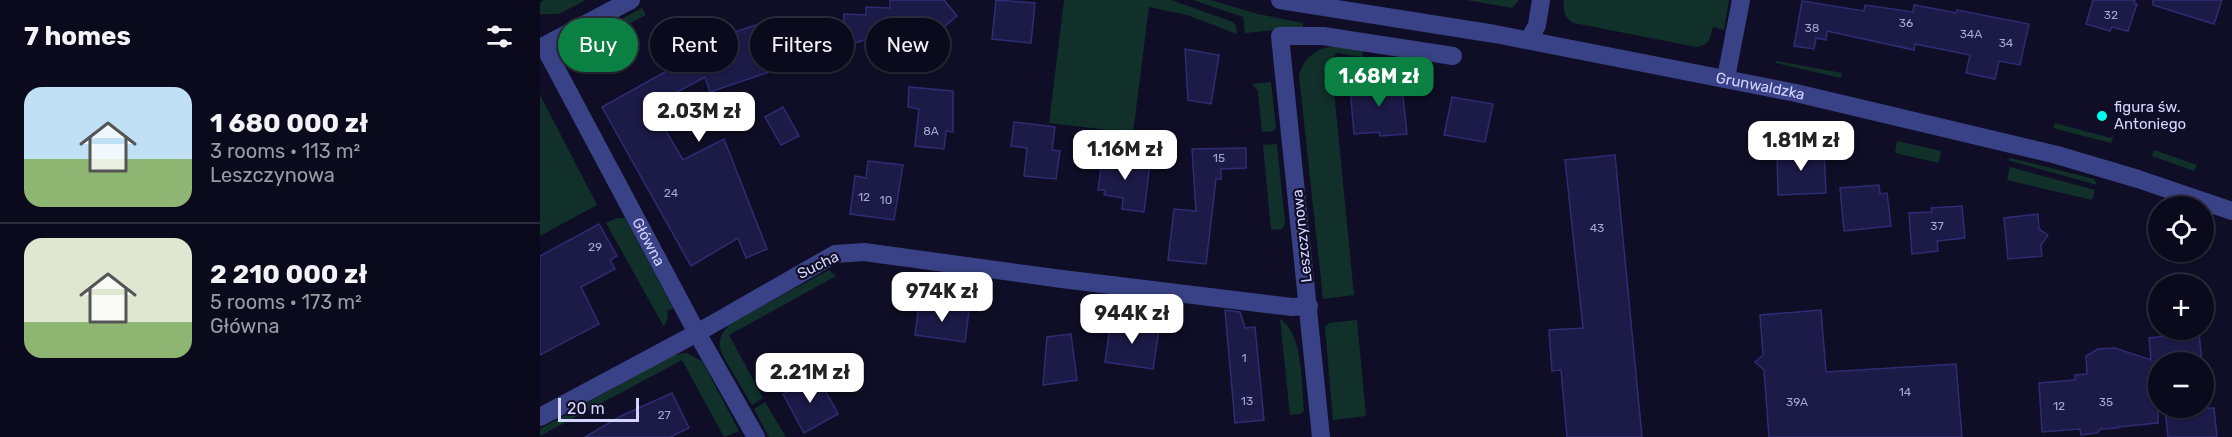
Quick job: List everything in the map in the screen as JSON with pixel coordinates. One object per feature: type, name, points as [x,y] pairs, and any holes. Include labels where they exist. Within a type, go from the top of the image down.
[{"type":"street","points":[[542,47],[632,0]]},
{"type":"street","name":"Grunwaldzka","points":[[1280,0],[1529,40],[1726,78],[2057,155],[2138,179],[2232,211]]},
{"type":"street","points":[[1529,40],[1537,25],[1541,0]]},
{"type":"street","points":[[1726,78],[1741,0]]},
{"type":"street","name":"Leszczynowa","points":[[1321,437],[1280,36],[1323,36],[1453,56]]},
{"type":"street","name":"Główna","points":[[542,47],[756,437]]},
{"type":"street","name":"Sucha","points":[[540,417],[697,333],[835,254],[847,252],[864,252],[1292,307],[1309,306]]},
{"type":"green space","points":[[544,0],[586,0],[559,14],[540,14],[540,3]]},
{"type":"green space","points":[[1064,0],[1171,0],[1233,22],[1237,34],[1187,15],[1149,7],[1133,133],[1049,123]]},
{"type":"green space","points":[[1193,0],[1211,0],[1258,14],[1303,23],[1303,27],[1245,33],[1243,17]]},
{"type":"green space","points":[[1467,0],[1519,0],[1512,8]]},
{"type":"green space","points":[[1564,0],[1729,0],[1724,30],[1713,27],[1706,43],[1696,47],[1574,23],[1565,14]]},
{"type":"green space","points":[[642,8],[646,15],[638,19],[623,18]]},
{"type":"green space","points":[[1336,46],[1363,50],[1362,57],[1337,53],[1331,60],[1354,295],[1323,299],[1299,76],[1304,64],[1312,55],[1322,49]]},
{"type":"green space","points":[[1776,61],[1842,73],[1841,78],[1776,63]]},
{"type":"green space","points":[[1271,82],[1276,128],[1274,131],[1262,132],[1258,91],[1252,84]]},
{"type":"green space","points":[[540,95],[597,205],[540,236]]},
{"type":"green space","points":[[2055,123],[2111,138],[2114,133],[2111,143],[2053,128]]},
{"type":"green space","points":[[1897,141],[1941,151],[1939,163],[1895,153]]},
{"type":"green space","points":[[1277,144],[1285,223],[1282,229],[1271,230],[1263,145]]},
{"type":"green space","points":[[2154,150],[2197,165],[2194,171],[2152,156]]},
{"type":"green space","points":[[2011,158],[2094,179],[2097,185],[2007,160]]},
{"type":"green space","points":[[2010,167],[2095,190],[2092,200],[2007,180]]},
{"type":"green space","points":[[617,218],[625,218],[673,308],[667,311],[668,317],[664,327],[606,223]]},
{"type":"green space","points":[[829,270],[836,276],[729,335],[763,398],[752,405],[723,356],[720,341],[725,329],[733,322]]},
{"type":"green space","points":[[1280,319],[1288,326],[1293,336],[1300,361],[1304,411],[1301,414],[1290,415]]},
{"type":"green space","points":[[1357,320],[1366,416],[1333,420],[1325,327],[1329,323]]},
{"type":"green space","points":[[687,353],[702,361],[739,431],[724,437],[682,360],[540,436],[540,429],[673,355]]},
{"type":"green space","points":[[765,402],[786,437],[769,437],[754,409]]},
{"type":"building","points":[[890,0],[944,0],[957,16],[950,22],[950,18],[866,18],[866,39],[854,43],[854,18],[844,18],[844,14],[866,15],[866,7],[890,8]]},
{"type":"building","points":[[996,0],[1035,3],[1031,43],[992,39]]},
{"type":"building","points":[[2093,0],[2135,0],[2134,4],[2137,4],[2128,31],[2112,27],[2110,31],[2086,24]]},
{"type":"building","points":[[2153,0],[2222,0],[2214,24],[2153,5]]},
{"type":"building","points":[[1802,1],[1864,11],[1865,5],[1913,12],[1914,5],[1956,13],[1957,10],[2029,24],[2020,65],[1999,61],[1995,79],[1966,73],[1970,55],[1915,44],[1914,50],[1827,31],[1826,40],[1816,38],[1814,49],[1794,46]]},
{"type":"building","points":[[750,27],[750,72],[769,72],[710,92],[705,77],[651,106],[683,160],[724,139],[767,249],[746,258],[738,238],[691,266],[602,107],[665,72],[738,72],[738,31]]},
{"type":"building","points":[[1185,49],[1219,55],[1211,104],[1188,100]]},
{"type":"building","points":[[1401,78],[1407,134],[1380,136],[1379,132],[1354,134],[1350,88],[1374,86],[1374,80]]},
{"type":"building","points":[[909,87],[953,91],[953,132],[946,131],[944,149],[915,146],[919,109],[908,107]]},
{"type":"building","points":[[1452,97],[1493,104],[1485,142],[1444,135]]},
{"type":"building","points":[[783,107],[799,136],[781,145],[765,117]]},
{"type":"building","points":[[1014,122],[1055,127],[1052,150],[1060,151],[1056,179],[1024,176],[1027,148],[1011,146]]},
{"type":"building","points":[[1246,148],[1246,168],[1221,169],[1221,179],[1216,179],[1206,264],[1168,260],[1174,209],[1196,211],[1192,149]]},
{"type":"building","points":[[1824,149],[1826,193],[1778,195],[1777,151]]},
{"type":"building","points":[[1103,154],[1132,157],[1131,160],[1150,163],[1144,212],[1122,209],[1123,198],[1104,195],[1105,190],[1098,190]]},
{"type":"building","points":[[1615,155],[1642,437],[1567,437],[1561,370],[1552,371],[1549,330],[1583,328],[1565,160]]},
{"type":"building","points":[[868,161],[903,165],[894,220],[850,214],[855,176],[866,178]]},
{"type":"building","points":[[1879,185],[1880,194],[1887,193],[1891,226],[1844,231],[1840,188]]},
{"type":"building","points":[[1962,206],[1965,238],[1937,241],[1938,251],[1912,254],[1909,213],[1932,212],[1931,208]]},
{"type":"building","points":[[2038,214],[2039,229],[2048,235],[2041,245],[2042,256],[2008,259],[2004,218]]},
{"type":"building","points":[[599,224],[617,256],[610,260],[615,269],[581,287],[599,324],[540,355],[540,256]]},
{"type":"building","points":[[919,304],[969,311],[965,342],[915,335]]},
{"type":"building","points":[[1225,310],[1240,312],[1245,328],[1255,327],[1264,420],[1235,423]]},
{"type":"building","points":[[1821,310],[1826,372],[1956,364],[1962,437],[1769,437],[1764,370],[1755,362],[1763,355],[1760,315]]},
{"type":"building","points":[[1111,321],[1159,329],[1153,369],[1105,362]]},
{"type":"building","points":[[1071,334],[1077,380],[1043,385],[1047,337]]},
{"type":"building","points":[[2149,340],[2200,340],[2201,352],[2150,352]]},
{"type":"building","points":[[2115,348],[2148,359],[2148,418],[2158,418],[2158,423],[2101,429],[2097,433],[2081,435],[2080,429],[2042,432],[2039,383],[2075,380],[2075,375],[2087,374],[2086,356],[2098,349]]},
{"type":"building","points":[[817,375],[838,414],[804,433],[783,394]]},
{"type":"building","points":[[672,393],[689,428],[670,437],[585,437],[621,416]]},
{"type":"building","points":[[2214,408],[2217,437],[2168,437],[2166,418],[2214,418]]},
{"type":"place","name":"figura św. Antoniego","points":[[2102,116]]}]
